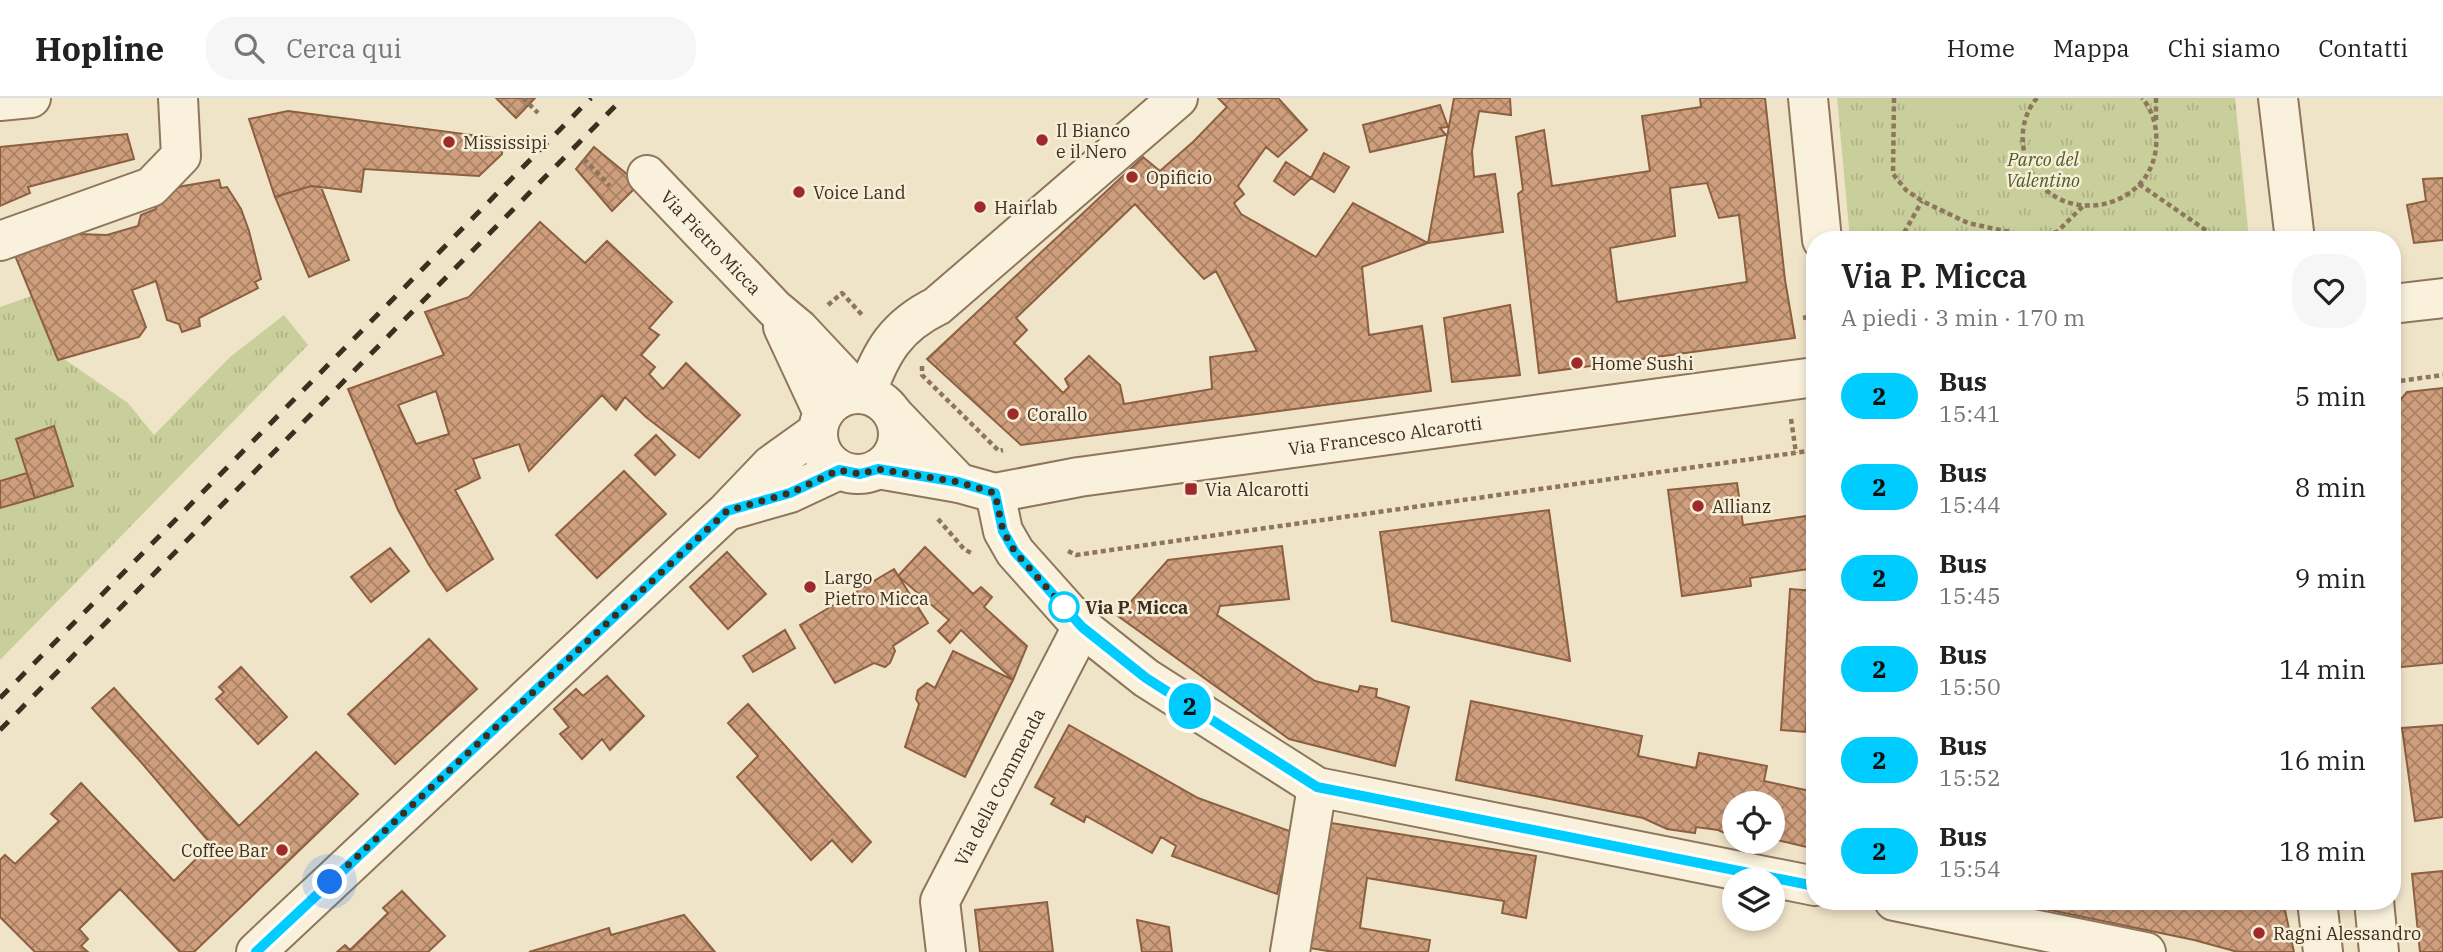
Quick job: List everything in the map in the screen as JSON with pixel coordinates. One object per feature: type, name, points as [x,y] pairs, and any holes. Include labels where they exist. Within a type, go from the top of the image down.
[{"type":"street","points":[[0,101],[31,98]]},
{"type":"street","points":[[0,241],[151,187],[181,156],[178,98]]},
{"type":"street","points":[[877,402],[910,354],[937,306],[1178,98]]},
{"type":"street","points":[[1808,98],[1821,231]]},
{"type":"street","points":[[2278,98],[2294,231]]},
{"type":"street","name":"Via Pietro Micca","points":[[631,183],[799,329],[877,402],[932,495]]},
{"type":"street","points":[[2401,303],[2443,299]]},
{"type":"street","name":"Via Pietro Micca","points":[[775,309],[820,422],[823,455],[839,470]]},
{"type":"street","name":"Via Francesco Alcarotti","points":[[932,495],[995,493],[1079,477],[1806,378]]},
{"type":"street","points":[[256,952],[727,511],[771,465],[820,422],[840,397],[877,402],[897,424],[897,446],[878,469],[860,474],[839,470],[790,493],[727,511]]},
{"type":"street","points":[[878,469],[932,495]]},
{"type":"street","points":[[995,493],[1003,531],[1015,552],[1082,627],[1146,678],[1317,787],[1806,884]]},
{"type":"street","name":"Via della Commenda","points":[[946,952],[940,901],[1082,627]]},
{"type":"street","points":[[1290,952],[1317,787]]},
{"type":"street","points":[[1938,910],[2146,952]]},
{"type":"street","points":[[2318,910],[2323,952]]},
{"type":"street","points":[[2375,910],[2379,952]]},
{"type":"path","points":[[523,98],[538,113]]},
{"type":"path","points":[[1894,98],[1893,174],[1906,190],[1922,201],[1968,222],[2006,231]]},
{"type":"path","points":[[2037,98],[2024,124],[2022,147],[2029,169],[2042,187],[2061,200],[2083,206],[2101,206],[2119,200],[2147,175],[2157,142],[2156,98]]},
{"type":"path","points":[[2142,98],[2156,125]]},
{"type":"path","points":[[584,159],[631,183]]},
{"type":"path","points":[[2139,184],[2207,231]]},
{"type":"path","points":[[1905,231],[1922,201]]},
{"type":"path","points":[[2058,231],[2083,206]]},
{"type":"path","points":[[823,309],[842,293],[865,318]]},
{"type":"path","points":[[1802,318],[1806,317]]},
{"type":"path","points":[[922,362],[922,374],[999,451],[1011,449]]},
{"type":"path","points":[[2401,381],[2443,375]]},
{"type":"path","points":[[1790,412],[1796,453]]},
{"type":"path","points":[[1059,546],[1076,555],[1806,451]]},
{"type":"path","points":[[932,495],[964,549],[979,557]]},
{"type":"green space","name":"Parco del Valentino","points":[[1837,98],[2235,98],[2248,231],[1849,231]]},
{"type":"green space","points":[[1927,98],[1991,98],[1993,120],[1931,127]]},
{"type":"green space","points":[[31,296],[54,352],[128,403],[154,435],[230,357],[284,315],[308,345],[0,660],[0,307]]},
{"type":"building","points":[[496,98],[535,98],[516,118]]},
{"type":"building","points":[[1218,98],[1278,98],[1307,130],[1278,157],[1266,147],[1238,186],[1244,194],[1234,203],[1241,214],[1316,257],[1353,203],[1428,243],[1362,267],[1369,335],[1422,326],[1431,391],[1021,445],[927,359],[1143,157],[1160,171],[1227,107]],"holes":[[[1135,204],[1204,279],[1216,271],[1257,351],[1210,357],[1212,389],[1124,404],[1120,385],[1089,356],[1065,379],[1069,387],[1063,393],[1014,343],[1027,330],[1016,318]]]},
{"type":"building","points":[[1454,98],[1510,98],[1511,115],[1479,111],[1472,151],[1474,177],[1495,174],[1503,232],[1428,243]]},
{"type":"building","points":[[1700,98],[1765,98],[1785,280],[1795,338],[1539,373],[1518,194],[1523,190],[1516,137],[1544,130],[1552,186],[1650,171],[1642,116],[1701,107]],"holes":[[[1707,183],[1719,218],[1739,215],[1747,282],[1617,302],[1610,248],[1675,236],[1670,188]]]},
{"type":"building","points":[[1440,105],[1448,127],[1440,128],[1446,135],[1370,152],[1363,125]]},
{"type":"building","points":[[288,111],[503,139],[502,154],[479,176],[364,169],[361,192],[311,186],[275,197],[249,119]]},
{"type":"building","points":[[127,134],[134,159],[28,187],[30,193],[0,206],[0,147]]},
{"type":"building","points":[[594,147],[639,184],[612,211],[576,169]]},
{"type":"building","points":[[1324,153],[1349,167],[1334,192],[1311,178]]},
{"type":"building","points":[[1286,162],[1311,178],[1294,195],[1274,181]]},
{"type":"building","points":[[2443,178],[2443,240],[2414,243],[2407,205],[2426,201],[2423,179]]},
{"type":"building","points":[[219,180],[221,188],[227,187],[241,209],[249,231],[261,279],[255,282],[258,288],[199,318],[200,326],[182,332],[179,324],[167,320],[156,281],[132,290],[146,327],[139,337],[58,360],[14,253],[73,225],[78,234],[107,235],[138,226],[141,215],[156,209],[153,196],[183,186]]},
{"type":"building","points":[[311,186],[321,187],[349,260],[309,277],[275,197]]},
{"type":"building","points":[[540,222],[585,263],[607,241],[672,302],[649,328],[659,335],[641,355],[655,367],[649,374],[663,389],[686,363],[740,415],[699,458],[625,397],[616,410],[602,395],[529,471],[519,444],[473,459],[480,478],[455,490],[493,559],[447,591],[398,510],[348,389],[444,355],[425,312],[469,297]],"holes":[[[436,391],[449,434],[416,444],[398,405]]]},
{"type":"building","points":[[1510,305],[1520,375],[1452,382],[1444,318]]},
{"type":"building","points":[[2443,388],[2443,663],[2401,667],[2401,399],[2407,392]]},
{"type":"building","points":[[54,426],[73,486],[35,498],[16,439]]},
{"type":"building","points":[[656,435],[675,455],[655,475],[635,455]]},
{"type":"building","points":[[624,471],[666,514],[597,578],[556,535]]},
{"type":"building","points":[[27,473],[35,498],[0,508],[0,481]]},
{"type":"building","points":[[1737,483],[1743,525],[1806,516],[1806,569],[1750,578],[1751,586],[1682,596],[1668,490]]},
{"type":"building","points":[[1549,510],[1570,661],[1392,621],[1380,532]]},
{"type":"building","points":[[1282,546],[1289,599],[1220,606],[1217,615],[1315,681],[1358,692],[1360,686],[1377,689],[1376,697],[1409,707],[1395,766],[1289,739],[1118,616],[1168,560]]},
{"type":"building","points":[[925,547],[973,594],[981,587],[992,597],[984,607],[1027,646],[1013,680],[961,630],[950,643],[938,631],[949,620],[898,576]]},
{"type":"building","points":[[390,548],[409,571],[371,602],[351,577]]},
{"type":"building","points":[[727,552],[766,594],[728,629],[690,587]]},
{"type":"building","points":[[894,569],[928,623],[893,646],[895,651],[890,663],[885,667],[874,663],[835,683],[800,625]]},
{"type":"building","points":[[1790,589],[1806,590],[1806,732],[1781,730]]},
{"type":"building","points":[[785,630],[795,648],[753,672],[743,656]]},
{"type":"building","points":[[429,639],[477,689],[395,764],[348,714]]},
{"type":"building","points":[[953,651],[1013,680],[965,777],[905,747],[919,704],[916,699],[918,690],[927,683],[935,688]]},
{"type":"building","points":[[241,667],[287,717],[258,744],[216,699],[224,692],[219,687]]},
{"type":"building","points":[[607,676],[644,716],[610,750],[602,739],[582,759],[560,734],[569,727],[554,709],[576,689],[583,696]]},
{"type":"building","points":[[114,688],[239,826],[316,752],[358,794],[194,952],[180,952],[120,889],[79,929],[88,939],[81,946],[88,952],[35,952],[0,917],[0,860],[5,855],[15,864],[59,821],[51,814],[81,783],[174,881],[211,844],[92,708]]},
{"type":"building","points":[[1471,701],[1642,736],[1638,756],[1696,768],[1699,753],[1767,766],[1764,781],[1806,790],[1806,847],[1785,842],[1785,791],[1722,791],[1722,832],[1696,827],[1695,833],[1667,829],[1643,818],[1456,780]]},
{"type":"building","points":[[748,704],[871,842],[852,862],[832,840],[811,860],[737,777],[758,756],[728,723]]},
{"type":"building","points":[[1069,725],[1198,798],[1292,832],[1277,894],[1172,856],[1176,846],[1161,837],[1152,853],[1086,816],[1084,822],[1051,804],[1055,798],[1035,787]]},
{"type":"building","points":[[2443,725],[2443,817],[2415,821],[2402,728]]},
{"type":"building","points":[[1325,822],[1536,856],[1526,918],[1502,913],[1504,901],[1367,878],[1360,928],[1430,940],[1428,952],[1334,952],[1303,947]]},
{"type":"building","points":[[2443,871],[2443,952],[2420,952],[2412,874]]},
{"type":"building","points":[[402,891],[445,936],[428,952],[337,952],[345,945],[350,950],[388,913],[383,908]]},
{"type":"building","points":[[1047,902],[1053,952],[980,952],[975,910]]},
{"type":"building","points":[[2050,910],[2285,910],[2294,952],[2238,952],[2194,940]]},
{"type":"building","points":[[684,915],[715,952],[529,952],[609,928],[611,935]]},
{"type":"building","points":[[1137,920],[1169,927],[1172,952],[1142,952]]},
{"type":"railway","points":[[0,698],[591,98]]},
{"type":"railway","points":[[0,730],[623,98]]},
{"type":"bus line","name":"2","points":[[256,952],[727,511],[790,493],[839,470],[860,474],[878,469],[958,482],[995,493],[1003,531],[1015,552],[1082,627],[1146,678],[1317,787],[1806,884]]},
{"type":"place","name":"Il Bianco e il Nero","points":[[1042,140]]},
{"type":"place","name":"Mississipi","points":[[449,142]]},
{"type":"place","name":"Opificio","points":[[1132,177]]},
{"type":"place","name":"Voice Land","points":[[799,192]]},
{"type":"place","name":"Hairlab","points":[[980,207]]},
{"type":"place","name":"Home Sushi","points":[[1577,363]]},
{"type":"place","name":"Corallo","points":[[1013,414]]},
{"type":"place","name":"Via Alcarotti","points":[[1191,489]]},
{"type":"place","name":"Allianz","points":[[1698,506]]},
{"type":"place","name":"Largo Pietro Micca","points":[[810,587]]},
{"type":"place","name":"Via P. Micca","points":[[1064,607]]},
{"type":"place","name":"Coffee Bar","points":[[282,850]]},
{"type":"place","name":"Ragni Alessandro","points":[[2259,933]]},
{"type":"route","points":[[330,882],[727,511],[790,493],[839,470],[860,474],[878,469],[958,482],[995,493],[1003,531],[1015,552],[1064,607]]}]
